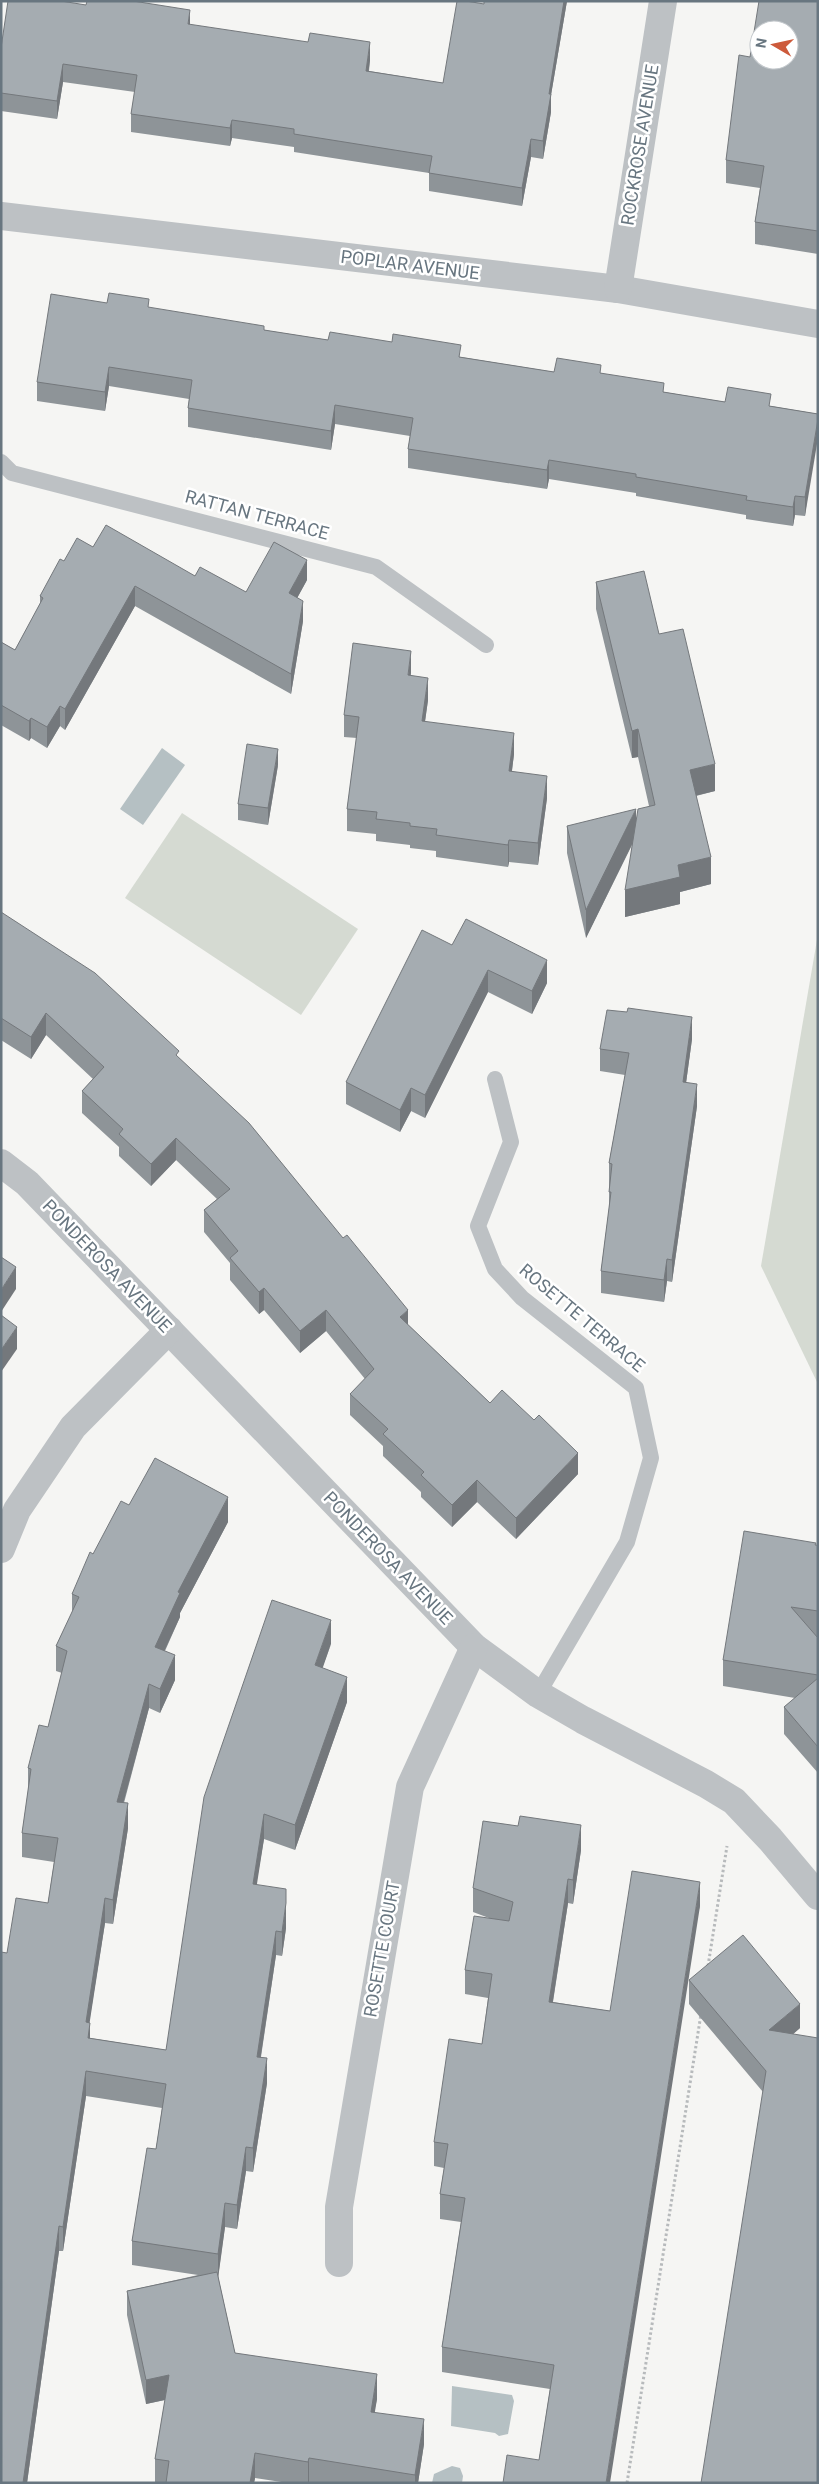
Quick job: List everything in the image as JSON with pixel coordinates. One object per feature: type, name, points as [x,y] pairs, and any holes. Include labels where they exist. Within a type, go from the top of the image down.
[{"type":"street","name":"ROCKROSE AVENUE","points":[[618,290],[662,1]]},
{"type":"street","name":"POPLAR AVENUE","points":[[1,216],[618,290],[818,324]]},
{"type":"street","name":"PONDEROSA AVENUE","points":[[1,1163],[27,1183],[474,1647],[538,1694],[583,1720],[706,1784],[734,1801],[770,1839],[818,1896]]},
{"type":"street","points":[[1,1549],[17,1510],[73,1427],[168,1330]]},
{"type":"street","name":"ROSETTE COURT","points":[[339,2263],[339,2206],[410,1787],[474,1647]]},
{"type":"lane","name":"RATTAN TERRACE","points":[[1,462],[12,473],[376,567],[486,645]]},
{"type":"lane","name":"ROSETTE TERRACE","points":[[495,1079],[511,1142],[478,1226],[495,1269],[522,1298],[636,1388],[651,1458],[626,1542],[538,1694]]},
{"type":"path","points":[[707,1976],[734,1801]]},
{"type":"path","points":[[627,2483],[702,2006]]},
{"type":"shaded area","points":[[162,748],[185,765],[143,825],[120,809]]},
{"type":"shaded area","points":[[182,813],[358,929],[301,1015],[125,898]]},
{"type":"shaded area","points":[[818,934],[818,1384],[761,1266]]},
{"type":"shaded area","points":[[452,2386],[512,2395],[514,2401],[508,2434],[499,2436],[495,2433],[451,2426]]},
{"type":"shaded area","points":[[452,2466],[460,2468],[463,2476],[462,2483],[432,2483],[434,2474]]},
{"type":"building","points":[[8,1],[61,1],[86,5],[87,1],[133,1],[190,10],[188,24],[308,42],[310,33],[370,42],[366,71],[443,83],[457,1],[484,4],[484,1],[564,1],[543,141],[531,139],[522,188],[429,173],[432,156],[294,134],[294,129],[232,120],[230,128],[131,114],[137,75],[63,64],[57,101],[1,93],[1,48]]},
{"type":"building","points":[[759,1],[818,1],[818,231],[755,222],[764,166],[726,160],[739,55],[749,57],[749,70],[799,70],[799,20],[756,20]]},
{"type":"building","points":[[109,293],[149,299],[148,307],[264,326],[264,330],[328,340],[330,332],[392,342],[393,334],[461,345],[459,357],[554,372],[557,358],[601,365],[600,373],[664,383],[663,392],[725,402],[728,387],[771,394],[769,406],[818,414],[805,497],[795,496],[793,507],[746,500],[747,496],[636,477],[636,474],[549,460],[547,470],[408,449],[413,418],[335,405],[331,431],[188,408],[192,380],[109,367],[105,392],[37,382],[51,294],[107,303]]},
{"type":"building","points":[[106,525],[195,576],[200,567],[246,592],[274,542],[307,560],[289,593],[303,601],[291,674],[135,586],[65,709],[60,706],[47,727],[31,718],[29,721],[1,705],[1,642],[15,650],[43,598],[40,596],[60,559],[64,561],[77,538],[93,547]]},
{"type":"building","points":[[644,571],[659,634],[683,629],[715,764],[690,770],[711,857],[678,865],[680,877],[625,890],[638,809],[655,805],[638,729],[632,731],[596,582]]},
{"type":"building","points":[[353,643],[411,651],[408,675],[428,678],[422,721],[514,733],[509,771],[547,776],[538,843],[509,840],[508,845],[436,835],[437,829],[410,826],[410,823],[376,819],[377,812],[347,809],[359,717],[344,715]]},
{"type":"building","points":[[247,744],[278,749],[268,808],[238,804]]},
{"type":"building","points":[[636,809],[586,910],[567,826]]},
{"type":"building","points":[[1,912],[95,973],[179,1051],[176,1055],[249,1123],[343,1238],[347,1235],[408,1310],[400,1317],[490,1403],[502,1390],[534,1420],[539,1415],[578,1453],[516,1518],[477,1480],[452,1505],[421,1475],[424,1472],[383,1434],[388,1429],[350,1394],[374,1369],[326,1310],[300,1331],[264,1288],[259,1292],[230,1258],[238,1251],[204,1210],[230,1189],[176,1138],[151,1164],[119,1134],[123,1129],[82,1091],[104,1067],[46,1013],[31,1037],[1,1018]]},
{"type":"building","points":[[466,919],[547,960],[532,991],[488,970],[425,1095],[411,1088],[400,1110],[346,1082],[422,930],[452,945]]},
{"type":"building","points":[[628,1008],[692,1017],[683,1082],[697,1084],[672,1260],[667,1259],[664,1280],[601,1271],[611,1192],[609,1192],[612,1164],[609,1163],[629,1053],[600,1049],[607,1010],[627,1012]]},
{"type":"building","points":[[1,1257],[16,1267],[1,1290]]},
{"type":"building","points":[[1,1315],[17,1327],[1,1350]]},
{"type":"building","points":[[155,1458],[228,1497],[178,1592],[180,1593],[155,1647],[175,1655],[160,1689],[149,1684],[117,1802],[128,1803],[113,1900],[105,1898],[86,2022],[90,2023],[88,2038],[166,2050],[204,1797],[272,1600],[331,1620],[315,1665],[347,1677],[295,1825],[264,1814],[253,1884],[286,1889],[286,1903],[282,1932],[276,1931],[257,2057],[267,2058],[253,2148],[246,2147],[237,2205],[225,2203],[218,2254],[132,2241],[147,2148],[156,2149],[166,2084],[86,2071],[63,2227],[59,2226],[23,2483],[1,2483],[1,1952],[7,1953],[16,1898],[48,1903],[58,1838],[22,1833],[31,1769],[28,1768],[39,1725],[48,1727],[67,1651],[56,1646],[79,1597],[72,1594],[90,1552],[93,1554],[121,1501],[129,1505]]},
{"type":"building","points":[[744,1531],[816,1543],[815,1545],[818,1545],[818,1611],[791,1607],[818,1638],[818,1675],[723,1660]]},
{"type":"building","points":[[818,1678],[818,1747],[784,1707]]},
{"type":"building","points":[[520,1816],[581,1825],[573,1880],[568,1879],[549,2002],[610,2011],[632,1871],[700,1882],[606,2483],[503,2483],[507,2455],[539,2460],[554,2365],[442,2347],[465,2198],[440,2194],[448,2144],[434,2142],[449,2039],[482,2044],[492,1974],[465,1970],[474,1916],[509,1921],[513,1902],[473,1888],[483,1821],[518,1826]]},
{"type":"building","points":[[743,1935],[800,2004],[769,2030],[818,2038],[818,2483],[701,2483],[766,2071],[689,1980]]},
{"type":"building","points":[[217,2272],[235,2353],[377,2374],[371,2412],[424,2419],[415,2475],[309,2458],[308,2462],[255,2453],[250,2483],[166,2483],[169,2461],[155,2459],[169,2375],[146,2380],[127,2291]]}]
